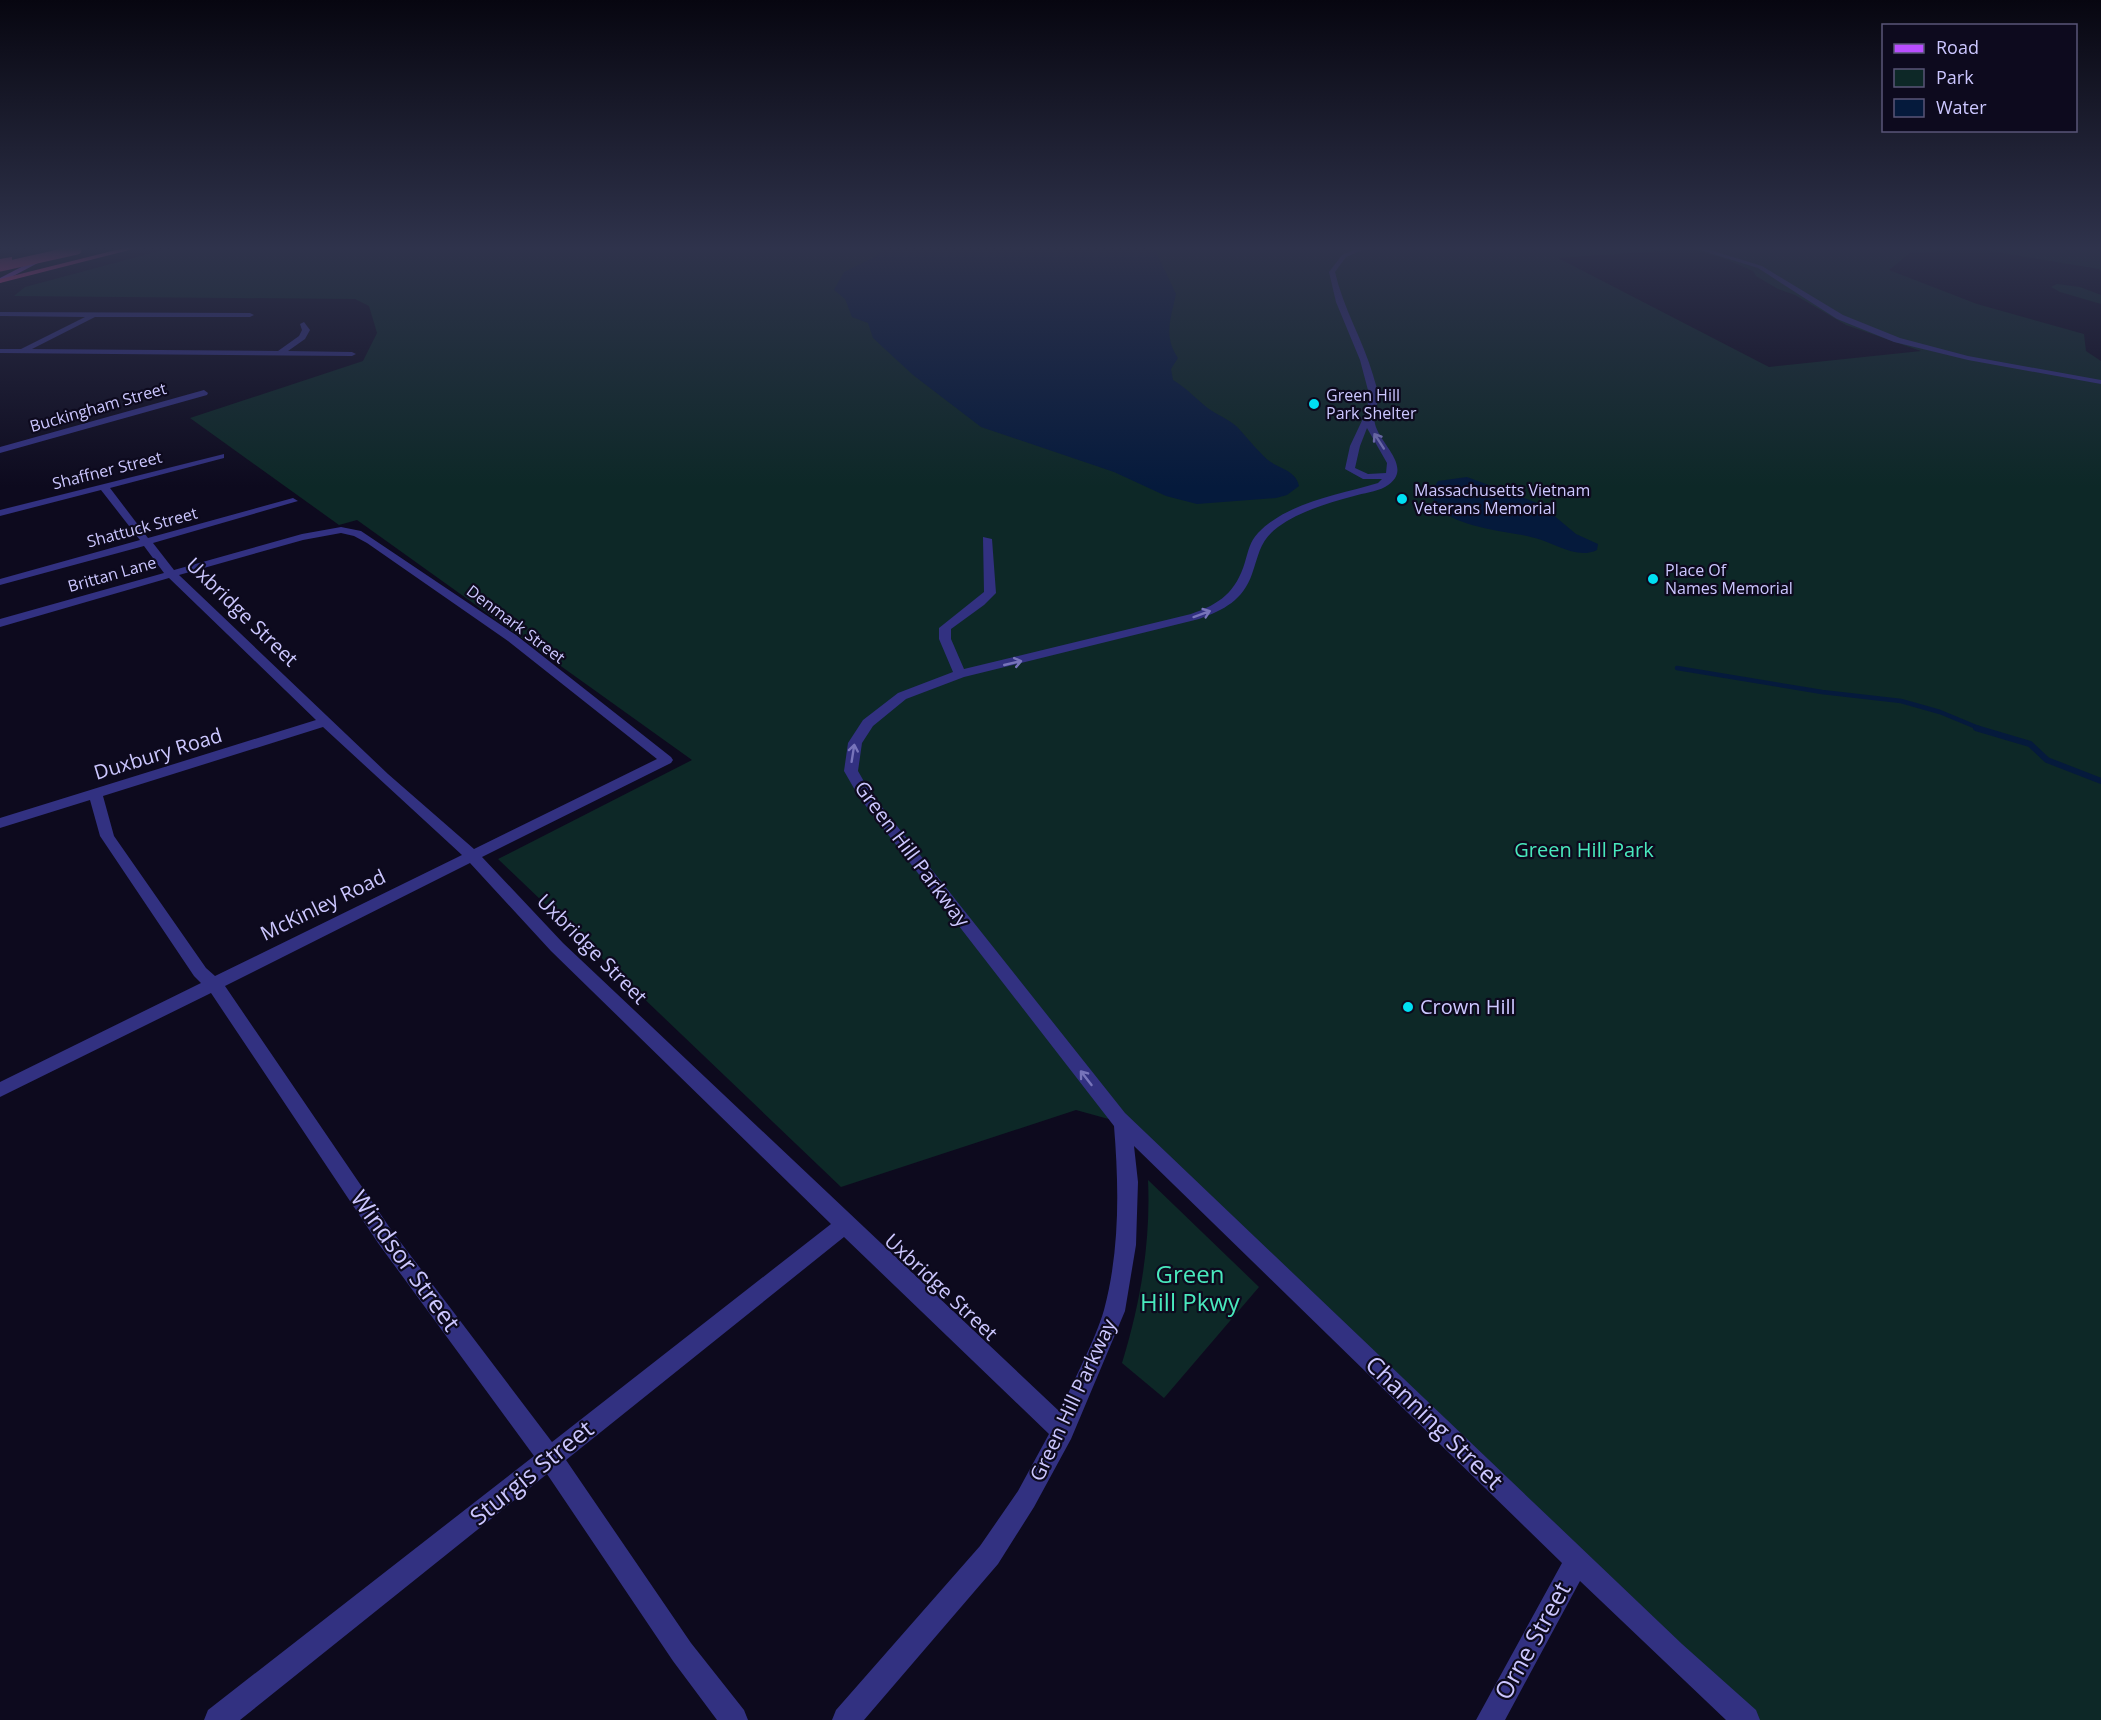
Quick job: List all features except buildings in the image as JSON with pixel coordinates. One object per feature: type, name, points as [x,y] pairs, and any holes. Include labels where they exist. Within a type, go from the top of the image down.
[{"type":"street","points":[[22,351],[72,326]]},
{"type":"street","points":[[280,353],[302,337],[306,330],[305,326]]},
{"type":"street","points":[[1351,326],[1374,391],[1370,412],[1355,446],[1350,469],[1366,477],[1390,476],[1393,468],[1391,458],[1372,429],[1370,412]]},
{"type":"street","points":[[1861,326],[1919,346],[1975,360],[2101,382]]},
{"type":"street","points":[[0,351],[352,354]]},
{"type":"street","name":"Buckingham Street","points":[[0,450],[204,393]]},
{"type":"street","name":"Shaffner Street","points":[[0,513],[221,456]]},
{"type":"street","name":"Green Hill Parkway","points":[[846,1720],[989,1555],[1026,1499],[1063,1431],[1114,1311],[1126,1245],[1128,1182],[1124,1123],[864,794],[853,775],[852,757],[855,743],[876,714],[910,692],[960,674],[1195,617],[1213,610],[1228,601],[1240,589],[1257,542],[1278,522],[1302,509],[1381,485],[1390,476]]},
{"type":"street","name":"Uxbridge Street","points":[[104,487],[171,574],[327,721],[382,777],[472,856],[557,946],[845,1225],[1063,1431]]},
{"type":"street","name":"Shattuck Street","points":[[0,582],[293,501]]},
{"type":"street","name":"Brittan Lane","points":[[0,623],[302,537],[337,530]]},
{"type":"street","name":"Denmark Street","points":[[337,530],[352,532],[371,541],[459,600],[512,638],[666,760]]},
{"type":"street","points":[[960,674],[945,639],[945,628],[983,601],[990,593],[987,539]]},
{"type":"street","name":"Duxbury Road","points":[[0,823],[327,721]]},
{"type":"street","name":"McKinley Road","points":[[0,1090],[666,760]]},
{"type":"street","name":"Windsor Street","points":[[95,794],[106,836],[195,965],[221,992],[385,1237],[551,1459],[682,1652],[734,1720]]},
{"type":"street","name":"Channing Street","points":[[1124,1123],[1579,1563],[1746,1720]]},
{"type":"street","name":"Sturgis Street","points":[[219,1720],[845,1225]]},
{"type":"street","name":"Orne Street","points":[[1490,1720],[1566,1578],[1579,1563]]},
{"type":"green space","name":"Green Hill Park","points":[[375,326],[1690,326],[1769,367],[1921,351],[1850,326],[2056,326],[2084,334],[2086,351],[2101,361],[2101,1720],[1746,1720],[1123,1123],[1076,1110],[841,1187],[498,859],[692,760],[357,520],[339,525],[190,418],[363,361],[377,333]]},
{"type":"green space","name":"Green Hill Pkwy","points":[[1148,1180],[1259,1287],[1164,1398],[1122,1363],[1143,1273],[1148,1227]]},
{"type":"water","points":[[869,326],[1170,326],[1169,334],[1173,350],[1178,358],[1171,369],[1173,380],[1209,409],[1230,421],[1268,460],[1294,476],[1299,486],[1287,495],[1276,498],[1197,504],[1166,496],[1114,472],[981,427],[913,375],[873,338]]},
{"type":"water","points":[[1467,477],[1540,504],[1576,534],[1598,544],[1597,550],[1589,553],[1574,552],[1543,540],[1475,526],[1446,514],[1436,504],[1431,492],[1438,481]]},
{"type":"waterway","points":[[1677,668],[1822,692],[1901,701],[1940,712],[1981,729]]},
{"type":"waterway","points":[[1976,728],[2030,744],[2047,760],[2101,781]]},
{"type":"place","name":"Green Hill Park Shelter","points":[[1314,404]]},
{"type":"place","name":"Massachusetts Vietnam Veterans Memorial","points":[[1402,499]]},
{"type":"place","name":"Place Of Names Memorial","points":[[1653,579]]},
{"type":"place","name":"Crown Hill","points":[[1408,1007]]}]
